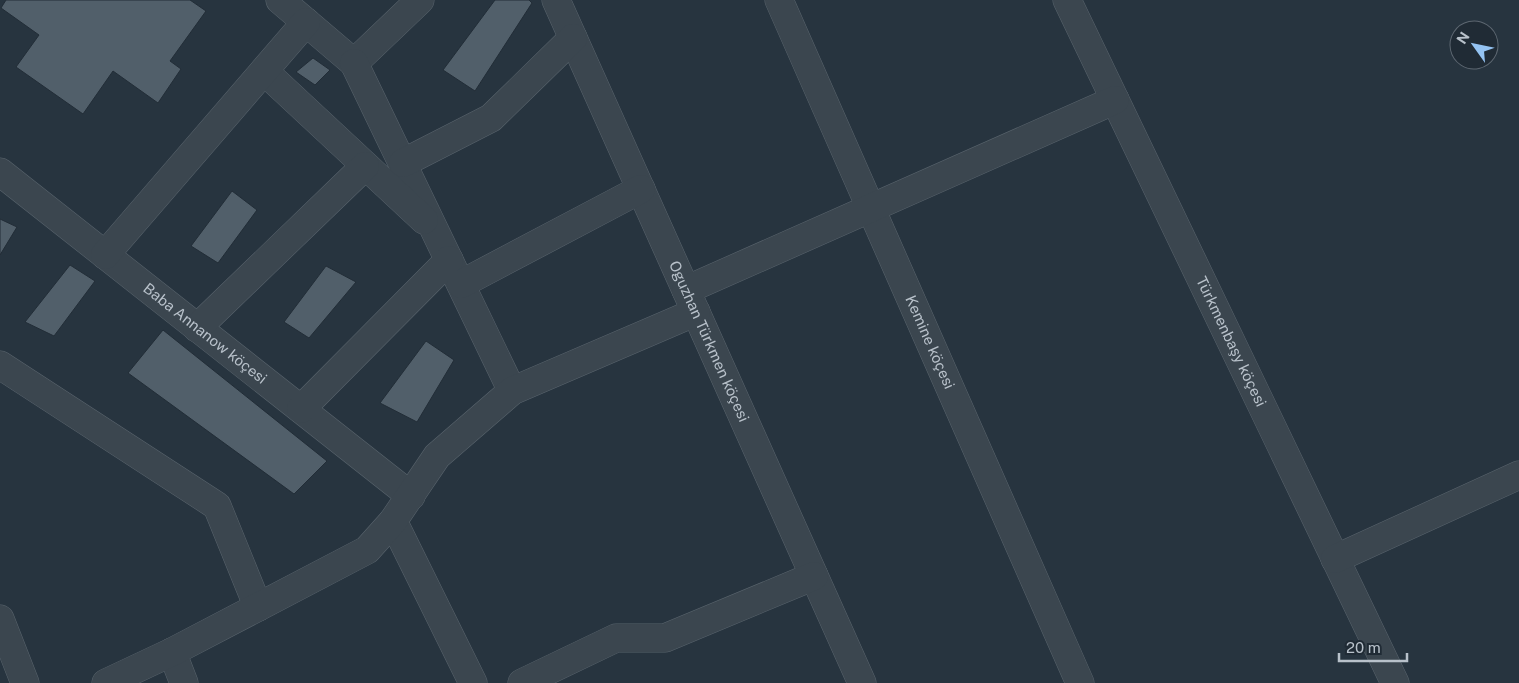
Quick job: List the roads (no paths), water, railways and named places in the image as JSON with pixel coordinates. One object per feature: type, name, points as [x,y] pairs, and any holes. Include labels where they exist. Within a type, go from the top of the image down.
[{"type":"street","points":[[280,0],[354,63],[512,391]]},
{"type":"street","points":[[354,63],[420,0]]},
{"type":"street","name":"Oguzhan Türkmen köçesi","points":[[556,0],[862,683]]},
{"type":"street","name":"Kemine köçesi","points":[[779,0],[1080,683]]},
{"type":"street","name":"Türkmenbaşy köçesi","points":[[1067,0],[1395,683]]},
{"type":"street","points":[[105,255],[306,22]]},
{"type":"street","points":[[403,163],[491,118],[573,38]]},
{"type":"street","points":[[264,71],[436,232]]},
{"type":"street","points":[[106,683],[172,652],[367,550],[393,521],[437,456],[512,391],[870,208],[1115,100]]},
{"type":"street","points":[[197,328],[366,166]]},
{"type":"street","name":"Baba Annanow köçesi","points":[[0,172],[411,496]]},
{"type":"street","points":[[301,409],[455,272],[641,189]]},
{"type":"street","points":[[0,365],[217,506],[258,607]]},
{"type":"street","points":[[1335,559],[1519,475]]},
{"type":"street","points":[[393,521],[473,683]]},
{"type":"street","points":[[522,683],[616,638],[665,638],[814,576]]},
{"type":"street","points":[[0,619],[25,683]]},
{"type":"street","points":[[172,652],[184,683]]}]
